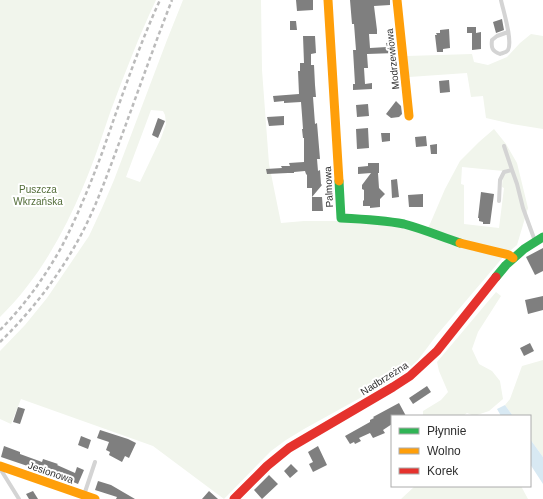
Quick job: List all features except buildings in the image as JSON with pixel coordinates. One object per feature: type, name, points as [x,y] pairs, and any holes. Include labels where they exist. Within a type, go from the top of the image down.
[{"type":"street","name":"Palmowa","points":[[328,0],[341,218],[366,219],[402,224],[462,244],[509,255],[513,258]]},
{"type":"street","name":"Modrzewiowa","points":[[397,0],[409,116]]},
{"type":"street","name":"Nadbrzeżna","points":[[234,499],[259,473],[289,448],[410,376],[437,351],[513,258],[539,239]]},
{"type":"street","name":"Jesionowa","points":[[0,467],[94,499]]},
{"type":"lane","points":[[501,0],[510,39],[508,49],[505,52],[500,54],[492,50],[492,40],[497,36],[508,32]]},
{"type":"lane","points":[[504,146],[517,184],[523,208],[539,239]]},
{"type":"lane","points":[[499,201],[500,180],[504,172],[512,170]]},
{"type":"lane","points":[[84,495],[95,462]]},
{"type":"lane","points":[[0,467],[19,499]]},
{"type":"green space","name":"Puszcza Wkrzańska","points":[[0,0],[156,0],[127,68],[87,178],[67,222],[58,240],[37,273],[26,288],[0,317]]},
{"type":"green space","points":[[183,0],[261,0],[262,70],[269,164],[281,223],[337,221],[396,225],[424,234],[460,161],[494,129],[506,144],[517,163],[528,208],[517,245],[504,256],[436,336],[418,360],[398,377],[286,440],[271,451],[224,499],[153,446],[21,399],[11,424],[0,419],[0,351],[25,325],[47,298],[89,236],[114,180]],"holes":[[[151,110],[163,111],[166,124],[140,182],[126,177]],[[462,167],[503,171],[502,187],[504,188],[499,228],[464,224],[464,185],[461,184]]]},
{"type":"green space","points":[[531,34],[543,36],[543,129],[486,118],[483,96],[471,97],[467,73],[409,77],[407,56],[472,54],[474,62],[488,65],[507,57]]},
{"type":"green space","points":[[496,292],[501,296],[478,332],[472,349],[479,364],[492,371],[500,381],[503,399],[489,411],[477,415],[467,413],[464,415],[423,415],[423,411],[441,400],[448,392],[439,371],[437,362]]},
{"type":"green space","points":[[543,360],[543,457],[531,440],[531,415],[512,415],[505,405],[510,399],[522,366]]},
{"type":"green space","points":[[414,487],[522,487],[528,499],[401,499]]},
{"type":"shaded area","points":[[505,405],[512,415],[500,415],[497,409]]},
{"type":"shaded area","points":[[531,440],[543,457],[543,484],[531,466]]},
{"type":"railway","points":[[0,330],[41,281],[67,236],[93,177],[136,57],[160,0]]},
{"type":"railway","points":[[0,342],[24,317],[56,277],[82,233],[104,184],[172,0]]},
{"type":"traffic: fast","points":[[339,181],[341,218],[404,224],[460,243]]},
{"type":"traffic: fast","points":[[496,277],[506,265],[524,249],[543,237]]},
{"type":"traffic: slow","points":[[328,0],[339,181]]},
{"type":"traffic: slow","points":[[397,0],[409,116]]},
{"type":"traffic: slow","points":[[460,243],[509,255],[513,258]]},
{"type":"traffic: slow","points":[[0,466],[95,499]]},
{"type":"traffic: jam","points":[[234,499],[267,466],[289,448],[410,376],[437,351],[496,277]]}]
